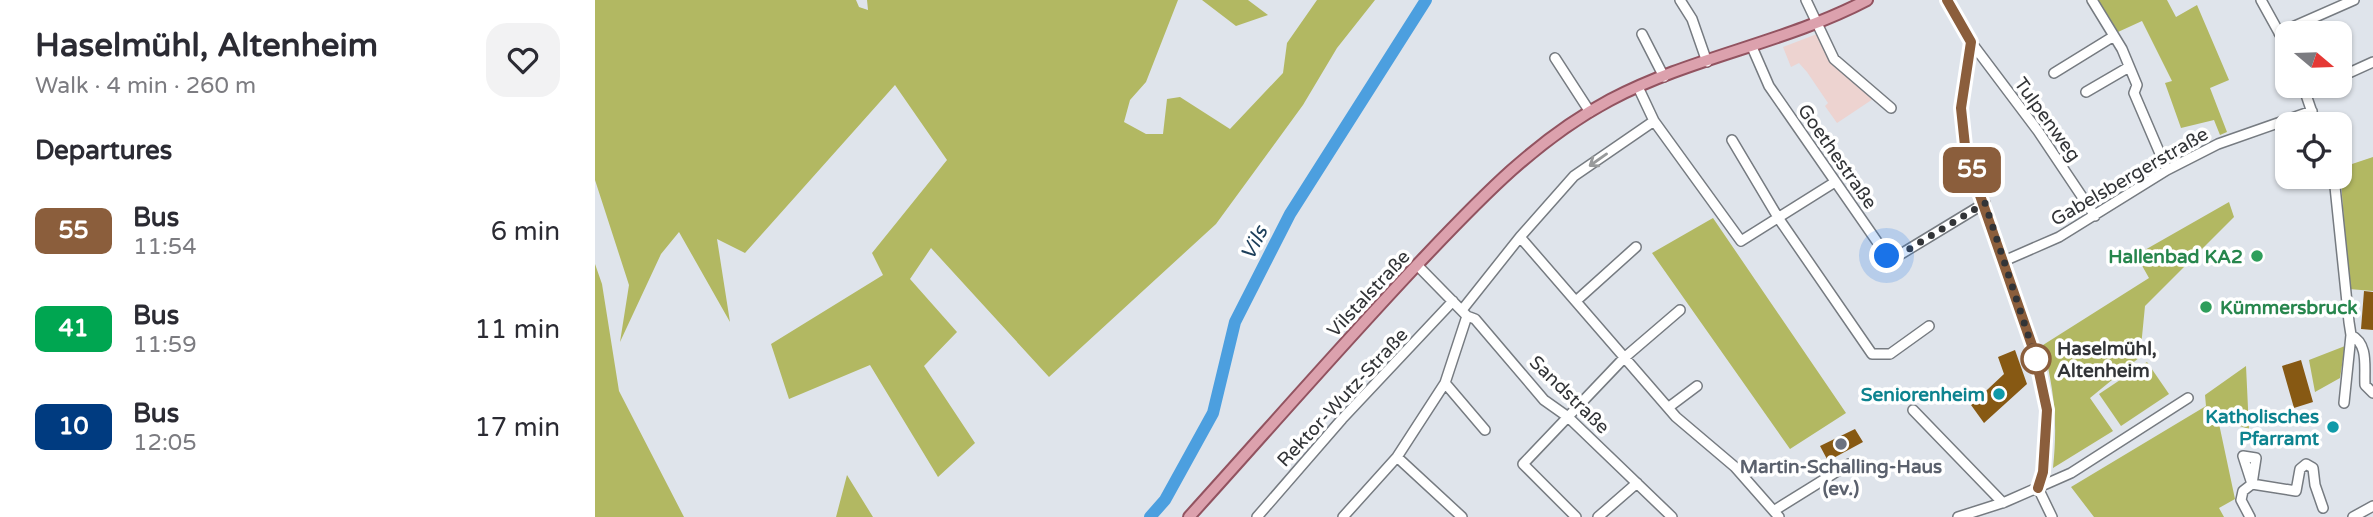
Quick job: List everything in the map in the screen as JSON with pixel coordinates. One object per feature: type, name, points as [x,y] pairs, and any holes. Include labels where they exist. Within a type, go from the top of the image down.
[{"type":"main road","name":"Vilstalstraße","points":[[1194,515],[1417,265],[1530,153],[1590,112],[1638,87],[1819,23],[1867,0]]},
{"type":"street","points":[[1680,0],[1692,19],[1707,62]]},
{"type":"street","points":[[1806,0],[1834,59],[1891,108]]},
{"type":"street","name":"Tulpenweg","points":[[1947,0],[1971,42],[2038,131],[2095,216]]},
{"type":"street","points":[[2092,0],[2114,36],[2137,85],[2134,93],[2167,170]]},
{"type":"street","points":[[2261,0],[2275,26]]},
{"type":"street","points":[[2304,21],[2354,0]]},
{"type":"street","points":[[1642,34],[1664,76]]},
{"type":"street","points":[[2054,73],[2114,36]]},
{"type":"street","points":[[1971,42],[1961,108],[1966,155],[1985,203],[2035,354],[2047,410],[2043,472],[2038,488],[2052,517]]},
{"type":"street","name":"Goethestraße","points":[[1752,47],[1769,86],[1887,256],[1892,258],[1985,203]]},
{"type":"street","points":[[1555,58],[1590,112]]},
{"type":"street","points":[[2352,72],[2373,62]]},
{"type":"street","points":[[2086,92],[2129,67]]},
{"type":"street","points":[[1638,87],[1654,121],[1741,241],[1835,182]]},
{"type":"street","points":[[2307,98],[2312,111]]},
{"type":"street","name":"Gabelsbergerstraße","points":[[2004,261],[2059,237],[2167,170],[2218,144],[2312,111]]},
{"type":"street","points":[[1343,517],[1397,457],[1445,383],[1464,313],[1520,237],[1574,176],[1654,121]]},
{"type":"street","points":[[1732,140],[1779,219],[1872,355],[1890,354],[1929,326]]},
{"type":"street","points":[[2335,189],[2351,335],[2344,403]]},
{"type":"street","points":[[1520,237],[1669,407],[1708,446],[1735,467],[1777,513],[1849,464]]},
{"type":"street","points":[[1576,301],[1636,247]]},
{"type":"street","name":"Sandstraße","points":[[1417,265],[1464,313],[1475,319],[1544,400],[1568,418],[1672,517]]},
{"type":"street","name":"Rektor-Wutz-Straße","points":[[1257,517],[1342,419],[1453,301]]},
{"type":"street","points":[[1576,517],[1523,464],[1625,358],[1680,310]]},
{"type":"street","points":[[2351,335],[2359,339],[2363,346],[2365,385],[2373,393]]},
{"type":"street","points":[[1445,383],[1485,430]]},
{"type":"street","points":[[1669,407],[1696,386]]},
{"type":"street","points":[[1958,517],[2003,503],[2071,473],[2188,398]]},
{"type":"street","points":[[1913,410],[2003,503]]},
{"type":"street","points":[[1397,457],[1462,517]]},
{"type":"street","points":[[2297,491],[2300,469],[2306,464],[2313,468],[2315,485],[2323,508]]},
{"type":"street","points":[[1598,517],[1637,483]]},
{"type":"street","points":[[2250,517],[2241,500],[2243,491],[2252,484],[2297,491],[2315,485]]},
{"type":"street","points":[[2353,517],[2373,506]]},
{"type":"shaded area","points":[[1817,34],[1836,67],[1873,99],[1837,123],[1825,106],[1828,103],[1807,72],[1799,63],[1791,67],[1783,47]]},
{"type":"green space","points":[[595,0],[856,0],[859,7],[868,10],[867,0],[1178,0],[1146,82],[1130,100],[1124,122],[1146,134],[1163,134],[1167,99],[1180,97],[1230,129],[1283,73],[1287,43],[1317,0],[1375,0],[1337,48],[1303,105],[1216,224],[1049,377],[931,248],[910,279],[957,332],[924,366],[975,443],[938,477],[870,365],[789,399],[771,344],[883,275],[872,253],[947,160],[895,85],[745,253],[717,239],[730,322],[679,232],[661,254],[620,342],[629,285],[595,180]]},
{"type":"green space","points":[[1202,0],[1248,0],[1268,15],[1236,26]]},
{"type":"green space","points":[[2098,0],[2167,0],[2176,17],[2197,5],[2229,80],[2210,88],[2227,132],[2220,135],[2214,120],[2181,128],[2165,83],[2172,81],[2142,21],[2118,32]]},
{"type":"green space","points":[[2373,157],[2373,291],[2349,289],[2342,189],[2352,189],[2352,164]]},
{"type":"green space","points":[[2229,202],[2234,217],[2145,306],[2140,357],[2090,398],[2113,431],[2053,468],[2054,406],[2043,345],[2149,278],[2136,255]]},
{"type":"green space","points":[[1713,218],[1846,413],[1790,449],[1652,253]]},
{"type":"green space","points":[[595,264],[602,284],[619,391],[684,517],[595,517]]},
{"type":"green space","points":[[2345,346],[2340,378],[2315,392],[2309,360]]},
{"type":"green space","points":[[2147,362],[2169,394],[2121,426],[2099,394]]},
{"type":"green space","points":[[2246,366],[2249,429],[2218,419],[2235,499],[2219,508],[2224,517],[2094,517],[2071,487],[2206,406],[2205,395]]},
{"type":"green space","points":[[847,475],[873,517],[836,517]]},
{"type":"building","points":[[2364,291],[2373,292],[2373,330],[2361,329]]},
{"type":"building","name":"Seniorenheim","points":[[2015,350],[2027,384],[1984,423],[1971,405],[2004,374],[1998,357]]},
{"type":"building","points":[[2301,360],[2313,402],[2294,408],[2282,366]]},
{"type":"building","name":"Martin-Schalling-Haus (ev.)","points":[[1855,429],[1863,442],[1828,461],[1820,446]]},
{"type":"waterway","name":"Vils","points":[[1150,517],[1165,500],[1213,413],[1235,322],[1290,214],[1426,0]]},
{"type":"bus line","name":"55","points":[[1947,0],[1971,42],[1961,108],[1966,155],[2035,354],[2047,410],[2043,472],[2038,488]]},
{"type":"place","name":"Hallenbad KA2","points":[[2257,256]]},
{"type":"place","name":"Kümmersbruck","points":[[2206,307]]},
{"type":"place","name":"Haselmühl, Altenheim","points":[[2036,359]]},
{"type":"place","name":"Seniorenheim","points":[[1999,394]]},
{"type":"place","name":"Katholisches Pfarramt","points":[[2333,427]]},
{"type":"place","name":"Martin-Schalling-Haus (ev.)","points":[[1841,444]]},
{"type":"route","points":[[1887,256],[1896,257],[1985,203],[2036,359]]}]
